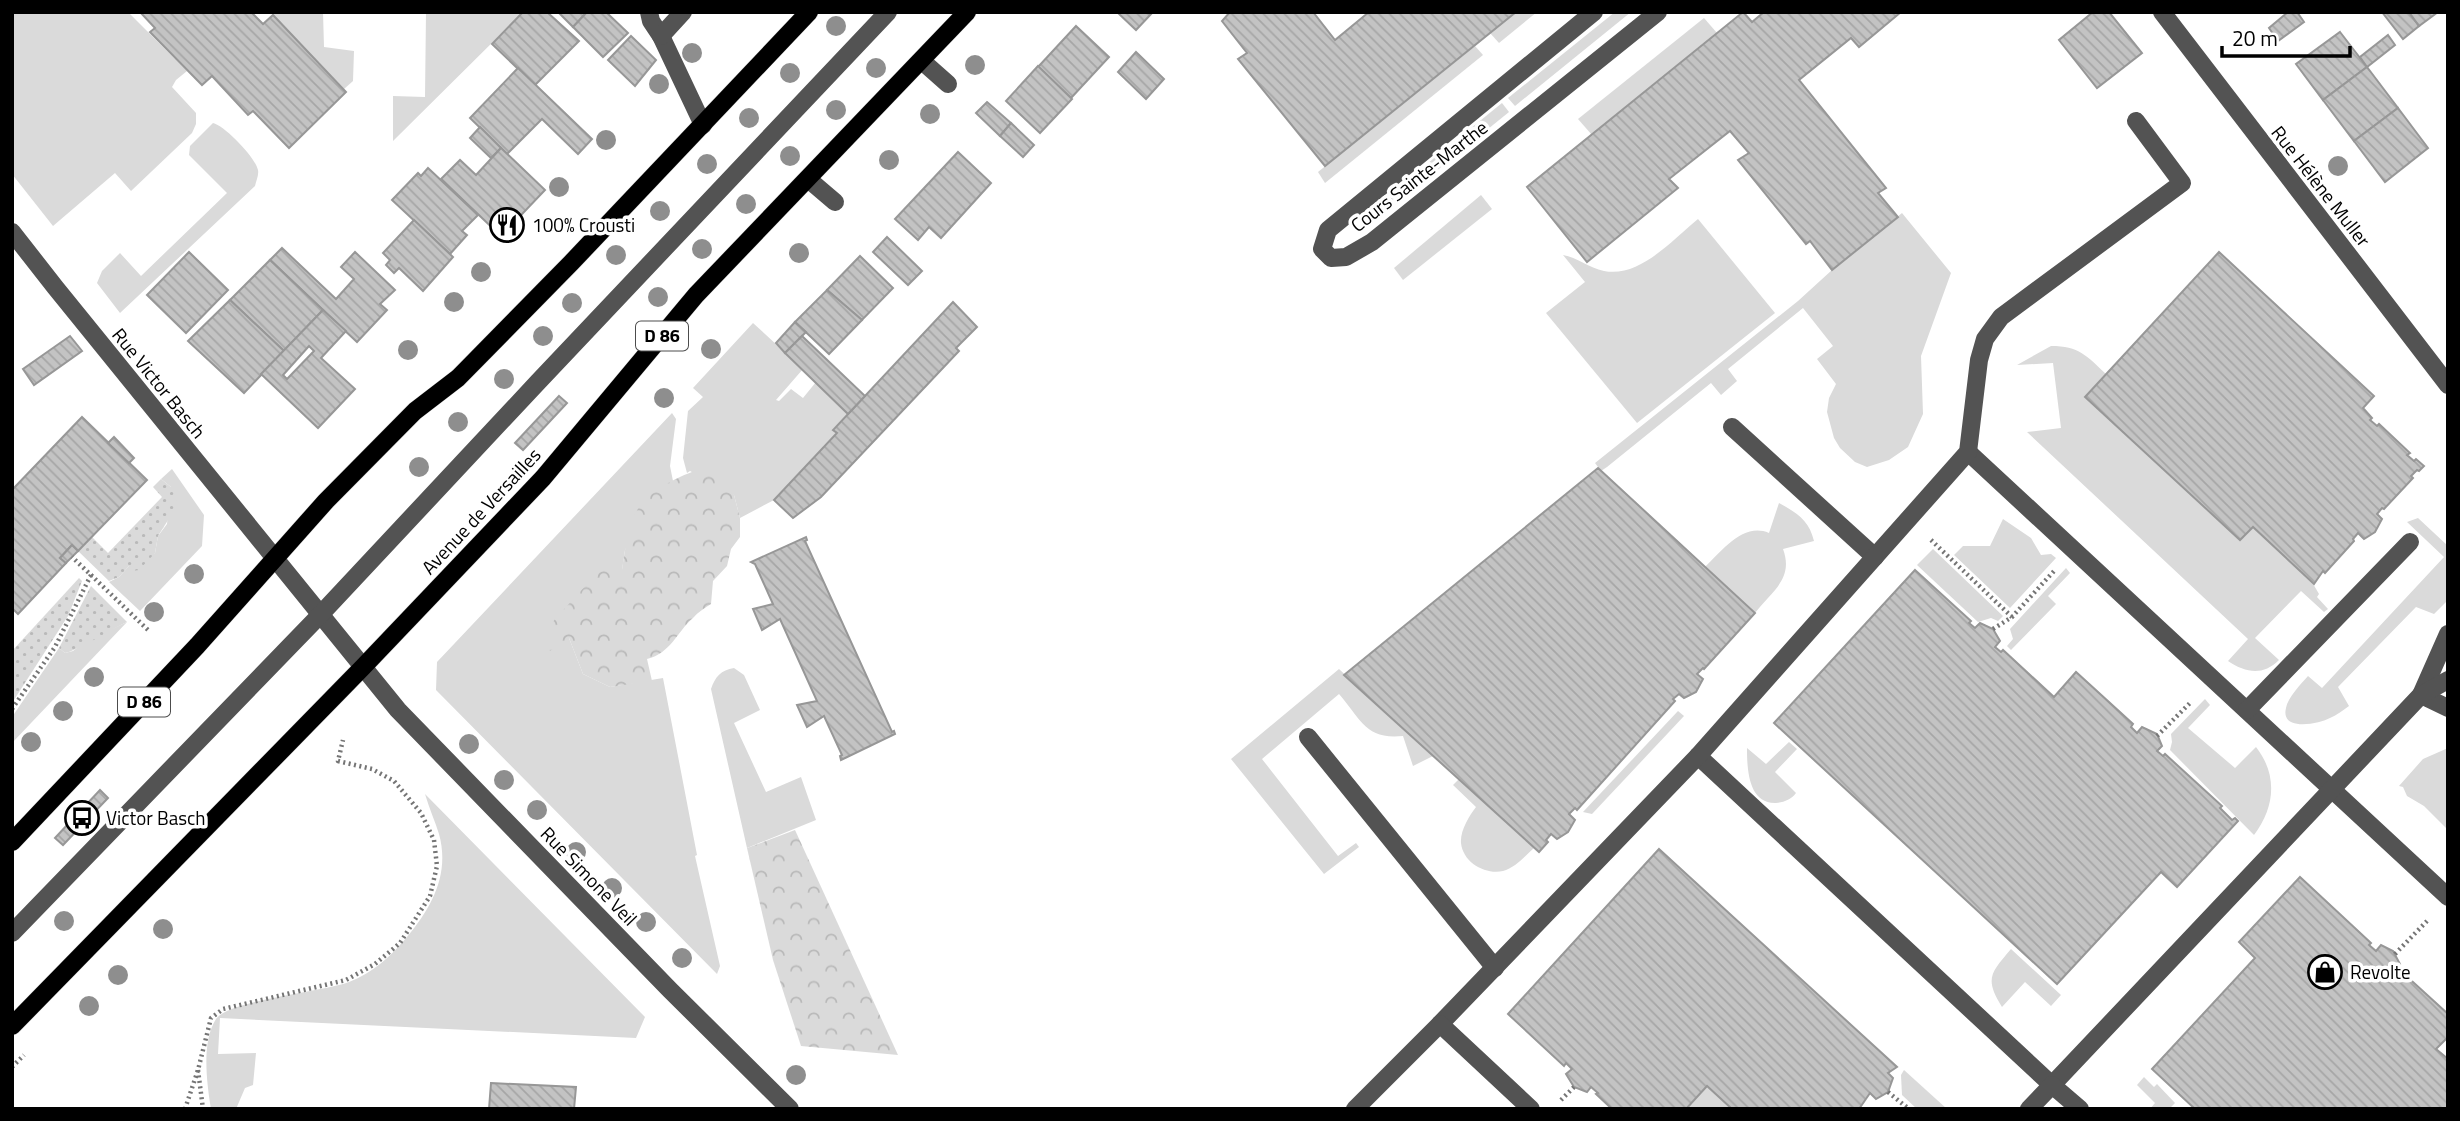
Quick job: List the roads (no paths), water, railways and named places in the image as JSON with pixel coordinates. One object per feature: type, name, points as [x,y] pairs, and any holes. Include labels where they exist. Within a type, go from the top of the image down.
[{"type":"main road","name":"D 86","points":[[12,842],[197,646],[274,558],[415,411],[458,378],[477,359],[809,12]]},
{"type":"main road","name":"Avenue de Versailles","points":[[12,1026],[544,478],[696,295],[967,12]]},
{"type":"street","points":[[683,12],[650,20],[703,125]]},
{"type":"street","points":[[12,933],[320,615],[888,12]]},
{"type":"street","name":"Cours Sainte-Marthe","points":[[1594,12],[1328,230],[1322,249],[1331,258],[1346,257],[1372,242],[1658,12]]},
{"type":"street","name":"Rue Hélène Muller","points":[[2162,12],[2448,385]]},
{"type":"street","points":[[922,61],[948,84]]},
{"type":"street","points":[[1355,1109],[1495,968],[1698,756],[1968,452],[1979,360],[1985,339],[2001,317],[2182,183],[2136,121]]},
{"type":"street","points":[[808,179],[835,202]]},
{"type":"street","name":"Rue Victor Basch","points":[[12,232],[320,615]]},
{"type":"street","points":[[1732,427],[1875,557]]},
{"type":"street","points":[[1968,452],[2448,897]]},
{"type":"street","points":[[2247,710],[2410,542]]},
{"type":"street","name":"Rue Simone Veil","points":[[320,615],[398,710],[670,990],[790,1109]]},
{"type":"street","points":[[2421,695],[2448,634]]},
{"type":"street","points":[[2029,1109],[2421,695],[2448,680]]},
{"type":"street","points":[[2421,695],[2448,708]]},
{"type":"street","points":[[1308,737],[1495,968]]},
{"type":"street","points":[[1698,756],[2080,1109]]},
{"type":"street","points":[[1440,1024],[1531,1109]]},
{"type":"place","name":"100% Crousti","points":[[507,225]]},
{"type":"place","name":"Victor Basch","points":[[82,818]]},
{"type":"place","name":"Revolte","points":[[2325,972]]}]
